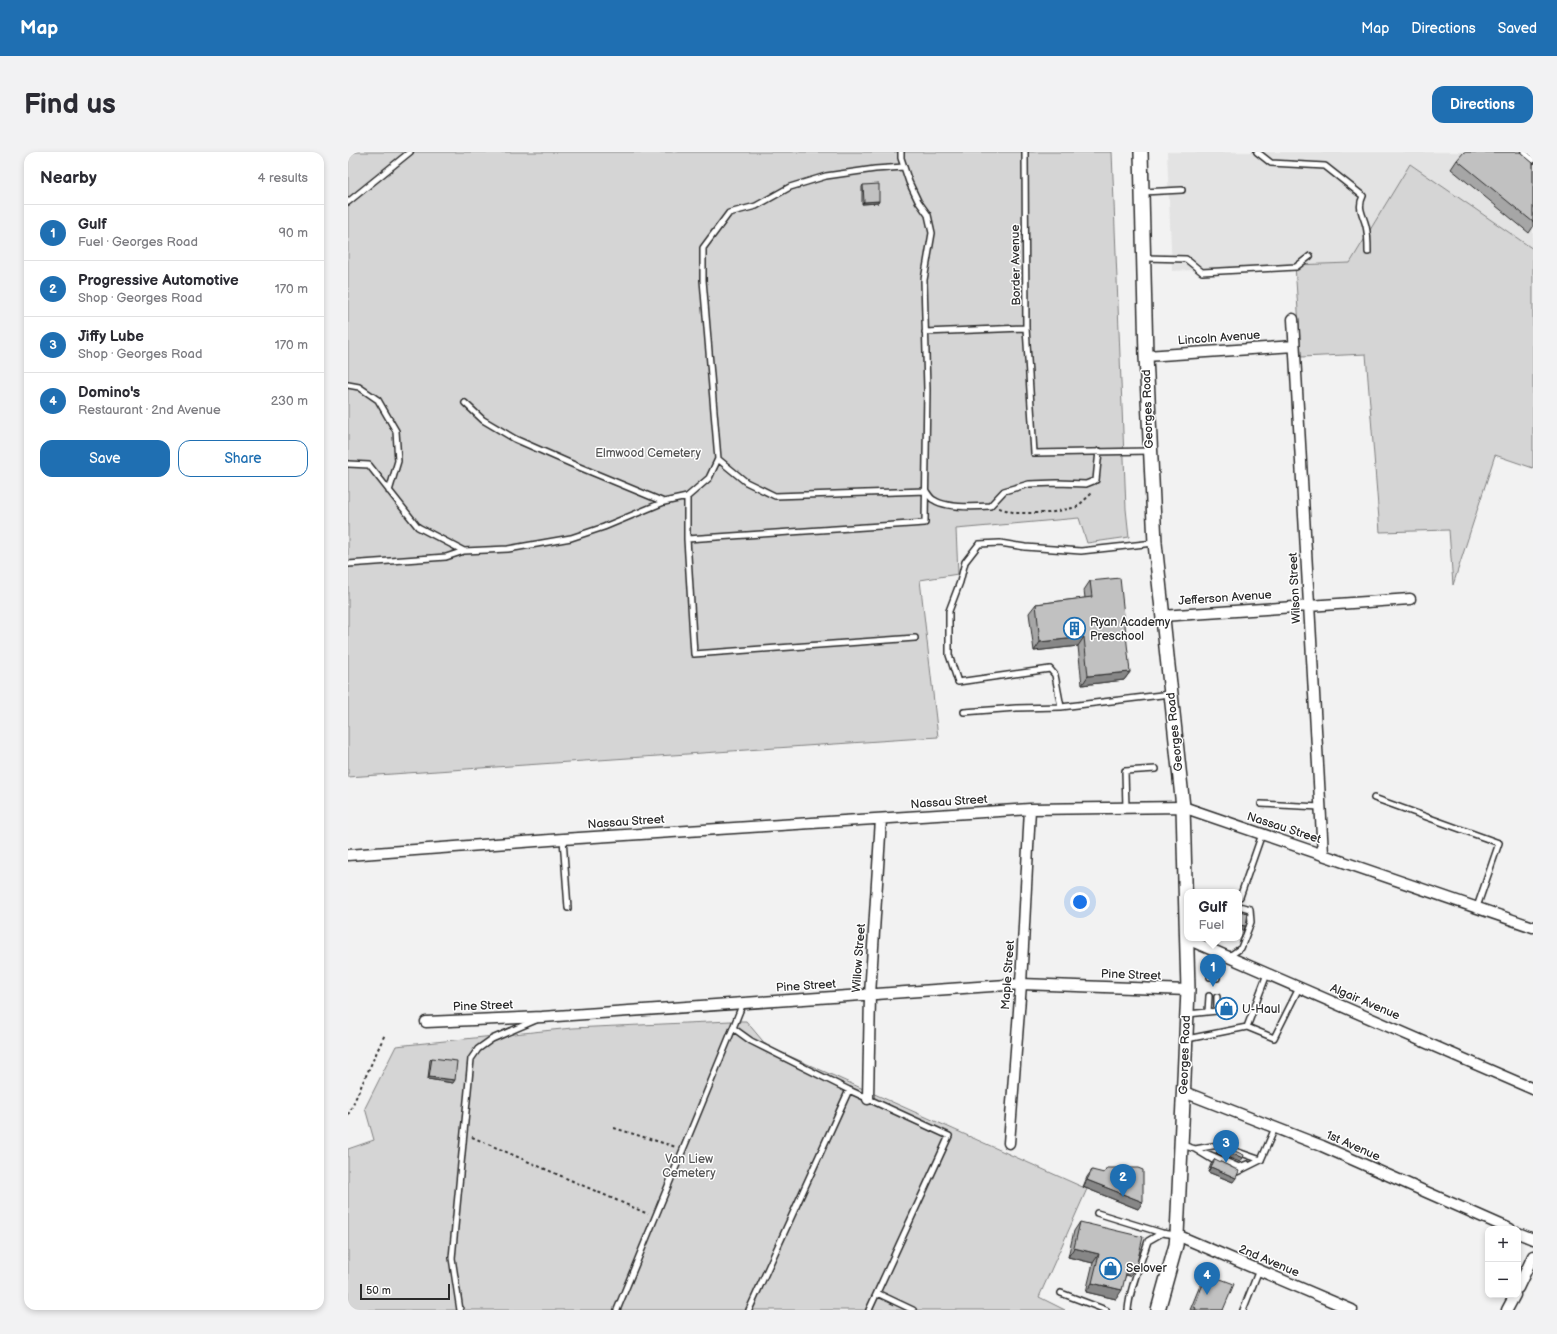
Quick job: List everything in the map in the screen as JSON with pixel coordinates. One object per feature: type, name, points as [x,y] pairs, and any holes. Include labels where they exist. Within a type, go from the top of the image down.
[{"type":"street","name":"Georges Road","points":[[1140,152],[1146,356],[1155,543],[1182,807],[1186,889]]},
{"type":"street","name":"Wilson Street","points":[[1293,319],[1323,854]]},
{"type":"street","name":"Lincoln Avenue","points":[[1146,356],[1294,346]]},
{"type":"street","name":"Jefferson Avenue","points":[[1162,616],[1410,600]]},
{"type":"street","name":"Nassau Street","points":[[348,855],[563,839],[881,820],[1030,809],[1182,807],[1533,927]]},
{"type":"street","name":"Maple Street","points":[[1009,1143],[1021,984],[1030,809]]},
{"type":"street","name":"Willow Street","points":[[868,1099],[870,994],[881,820]]},
{"type":"street","name":"Georges Road","points":[[1158,1310],[1176,1245],[1177,1236],[1188,990],[1187,941]]},
{"type":"street","name":"Algair Avenue","points":[[1192,941],[1533,1089]]},
{"type":"street","name":"Pine Street","points":[[426,1022],[542,1017],[1021,984],[1188,990]]},
{"type":"street","name":"1st Avenue","points":[[1184,1092],[1322,1146],[1503,1226]]},
{"type":"street","points":[[1521,1234],[1533,1239]]},
{"type":"street","name":"2nd Avenue","points":[[1177,1236],[1352,1310]]},
{"type":"street","points":[[1521,1282],[1533,1256]]},
{"type":"street","points":[[1507,1310],[1513,1298]]},
{"type":"lane","points":[[348,202],[410,152]]},
{"type":"lane","points":[[688,539],[925,523],[927,390],[924,280],[932,233],[928,214],[918,201],[909,182],[901,158],[901,152]]},
{"type":"lane","name":"Border Avenue","points":[[1024,152],[1026,328],[1034,453],[1099,451]]},
{"type":"lane","points":[[1257,152],[1271,163],[1325,166],[1363,196],[1359,203],[1366,227],[1368,252]]},
{"type":"lane","points":[[1524,152],[1533,160]]},
{"type":"lane","points":[[348,564],[446,557],[464,551],[508,549],[570,538],[604,527],[664,502],[687,497],[709,478],[718,459],[703,280],[703,248],[729,213],[756,206],[790,187],[826,176],[875,169],[904,167]]},
{"type":"lane","points":[[1142,192],[1182,190]]},
{"type":"lane","points":[[1144,258],[1186,259],[1202,272],[1296,268],[1310,256]]},
{"type":"lane","points":[[925,332],[1026,328]]},
{"type":"lane","points":[[348,386],[359,387],[378,400],[396,431],[398,461],[389,491]]},
{"type":"lane","points":[[465,403],[483,420],[515,439],[664,502]]},
{"type":"lane","points":[[926,491],[934,501],[955,506],[990,506],[1004,491],[1029,484],[1086,484],[1096,480],[1099,451],[1150,451]]},
{"type":"lane","points":[[718,459],[746,482],[775,496],[926,491]]},
{"type":"lane","points":[[348,464],[369,465],[418,527],[464,551]]},
{"type":"lane","points":[[687,497],[694,654],[915,638]]},
{"type":"lane","points":[[1062,707],[1054,674],[1050,668],[958,682],[949,655],[949,611],[960,582],[965,562],[979,544],[1000,543],[1025,547],[1081,551],[1155,543]]},
{"type":"lane","points":[[964,712],[1016,708],[1062,707],[1171,694]]},
{"type":"lane","points":[[1126,808],[1125,771],[1156,768]]},
{"type":"lane","points":[[1374,798],[1499,843],[1477,908]]},
{"type":"lane","points":[[1261,804],[1320,806]]},
{"type":"lane","points":[[1242,891],[1262,834]]},
{"type":"lane","points":[[563,839],[568,908]]},
{"type":"lane","points":[[1228,957],[1241,948],[1251,922],[1250,909],[1242,907]]},
{"type":"lane","points":[[1214,970],[1215,951]]},
{"type":"lane","points":[[1210,977],[1210,970],[1214,970]]},
{"type":"lane","points":[[1214,970],[1218,970],[1217,978]]},
{"type":"lane","points":[[1247,1027],[1267,974]]},
{"type":"lane","points":[[1186,1039],[1247,1027],[1274,1038],[1299,988]]},
{"type":"lane","points":[[1208,1012],[1209,996]]},
{"type":"lane","points":[[1187,1014],[1217,1012],[1218,997]]},
{"type":"lane","points":[[617,1310],[743,1003]]},
{"type":"lane","points":[[460,1310],[452,1258],[471,1059],[478,1049],[492,1039],[542,1017]]},
{"type":"lane","points":[[733,1028],[751,1041],[849,1090],[949,1136],[869,1310]]},
{"type":"lane","points":[[748,1310],[849,1090]]},
{"type":"lane","points":[[1182,1145],[1239,1167],[1261,1160],[1275,1128]]},
{"type":"lane","points":[[1195,1150],[1218,1145],[1261,1160]]},
{"type":"lane","points":[[1097,1213],[1162,1233],[1177,1236]]},
{"type":"lane","points":[[1128,1310],[1129,1302],[1148,1241],[1162,1233]]},
{"type":"lane","points":[[1243,1310],[1259,1270]]},
{"type":"lane","points":[[877,1293],[913,1310]]},
{"type":"lane","points":[[1061,1293],[1106,1310]]},
{"type":"path","points":[[990,506],[1016,513],[1049,513],[1076,507],[1091,494],[1096,480]]},
{"type":"path","points":[[348,1116],[384,1034]]},
{"type":"path","points":[[614,1128],[683,1149]]},
{"type":"path","points":[[464,1133],[655,1217]]},
{"type":"shaded area","points":[[1167,152],[1533,152],[1533,249],[1410,164],[1350,263],[1172,271]]},
{"type":"green space","name":"Elmwood Cemetery","points":[[348,152],[1112,152],[1126,509],[1129,537],[1087,543],[1079,518],[956,529],[958,574],[920,580],[938,737],[348,777]]},
{"type":"green space","points":[[1410,164],[1533,249],[1533,468],[1495,455],[1453,585],[1449,530],[1380,532],[1366,354],[1301,357],[1295,265],[1350,263]]},
{"type":"green space","name":"Van Liew Cemetery","points":[[746,1021],[767,1046],[1087,1189],[1039,1297],[1065,1310],[348,1310],[348,1149],[374,1140],[365,1108],[396,1046],[572,1028]]},
{"type":"building","points":[[1464,152],[1520,152],[1533,163],[1533,222],[1457,160]]},
{"type":"building","points":[[879,184],[879,201],[864,202],[863,185]]},
{"type":"building","name":"Ryan Academy Preschool","points":[[1120,578],[1130,672],[1088,676],[1084,637],[1040,642],[1036,604],[1092,597],[1090,581]]},
{"type":"building","points":[[1242,912],[1248,913],[1246,926],[1242,925]]},
{"type":"building","points":[[432,1058],[457,1061],[455,1080],[429,1077]]},
{"type":"building","points":[[1221,1145],[1244,1155],[1243,1158],[1219,1148]]},
{"type":"building","points":[[1215,1159],[1239,1171],[1236,1178],[1211,1167]]},
{"type":"building","points":[[1107,1168],[1138,1168],[1143,1170],[1143,1202],[1087,1180],[1092,1170],[1104,1173]]},
{"type":"building","name":"Selover","points":[[1080,1222],[1143,1237],[1136,1267],[1128,1265],[1122,1290],[1092,1283],[1099,1254],[1074,1248]]},
{"type":"building","points":[[1207,1274],[1234,1284],[1223,1310],[1195,1310],[1196,1308],[1194,1307]]},
{"type":"place","name":"Ryan Academy Preschool","points":[[1075,629]]},
{"type":"place","name":"Gulf","points":[[1213,987]]},
{"type":"place","name":"U-Haul","points":[[1226,1009]]},
{"type":"place","name":"Jiffy Lube","points":[[1226,1163]]},
{"type":"place","name":"Progressive Automotive","points":[[1123,1197]]},
{"type":"place","name":"Selover","points":[[1111,1268]]},
{"type":"place","name":"Domino's","points":[[1207,1295]]}]
